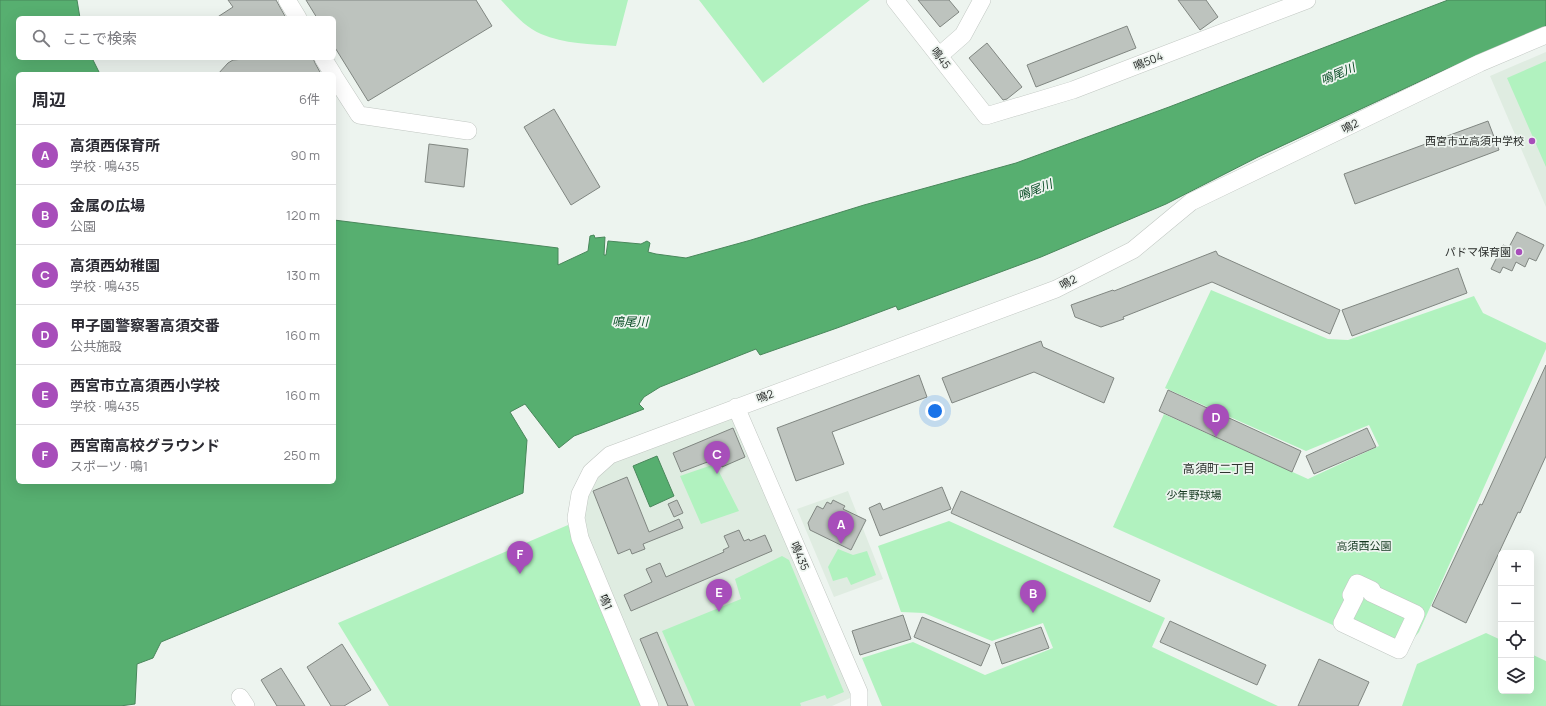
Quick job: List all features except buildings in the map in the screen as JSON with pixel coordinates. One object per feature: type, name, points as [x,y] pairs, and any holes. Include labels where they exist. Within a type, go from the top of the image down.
[{"type":"street","points":[[287,0],[297,16]]},
{"type":"street","name":"鳴45","points":[[895,0],[986,116]]},
{"type":"street","points":[[939,56],[963,35],[982,0]]},
{"type":"street","name":"鳴504","points":[[986,116],[1073,90],[1307,0]]},
{"type":"street","name":"鳴2","points":[[580,494],[591,472],[610,455],[1056,289],[1134,250],[1191,202],[1480,63],[1546,35]]},
{"type":"street","points":[[324,60],[331,72]]},
{"type":"street","points":[[336,80],[359,115],[468,131]]},
{"type":"street","name":"鳴435","points":[[736,407],[859,692],[859,706]]},
{"type":"street","name":"鳴1","points":[[580,494],[576,518],[580,538],[650,706]]},
{"type":"street","points":[[1357,584],[1372,590],[1371,593],[1416,614],[1399,650],[1342,623],[1355,597],[1351,595],[1357,584]]},
{"type":"shaded area","name":"西宮市立高須中学校","points":[[1546,52],[1546,207],[1490,76]]},
{"type":"shaded area","points":[[737,417],[854,690],[850,698],[832,706],[658,706],[587,533],[584,508],[590,490],[601,472],[618,459],[658,443]]},
{"type":"shaded area","points":[[848,491],[883,579],[834,597],[797,509]]},
{"type":"green space","points":[[501,0],[628,0],[616,46],[568,42],[541,34],[524,23]]},
{"type":"green space","points":[[699,0],[870,0],[763,83]]},
{"type":"green space","points":[[1546,61],[1546,167],[1507,78]]},
{"type":"green space","name":"高須西公園","points":[[1211,290],[1328,339],[1348,340],[1474,296],[1483,313],[1546,343],[1546,349],[1419,632],[1400,655],[1113,527],[1164,414],[1308,479],[1379,446],[1369,425],[1306,451],[1165,388]]},
{"type":"green space","points":[[715,464],[739,511],[701,524],[680,476]]},
{"type":"green space","points":[[949,521],[1165,618],[1152,647],[1278,706],[882,706],[862,658],[913,642],[985,675],[1053,648],[1043,623],[992,641],[924,613],[901,612],[878,546]]},
{"type":"green space","points":[[568,525],[642,706],[389,706],[338,623]]},
{"type":"green space","points":[[838,549],[853,555],[867,551],[876,575],[851,585],[847,577],[833,581],[828,567]]},
{"type":"green space","points":[[782,556],[789,560],[844,692],[827,699],[825,695],[800,703],[801,706],[695,706],[662,631],[741,599],[735,579]]},
{"type":"green space","points":[[1486,633],[1498,639],[1498,694],[1534,694],[1534,655],[1546,661],[1546,706],[1402,706],[1417,664]]},
{"type":"water","name":"鳴尾川","points":[[0,0],[77,0],[80,16],[16,16],[16,60],[93,60],[99,72],[16,72],[16,484],[336,484],[336,220],[558,248],[558,265],[588,251],[590,236],[594,235],[595,238],[605,237],[604,255],[606,255],[608,241],[641,244],[647,241],[650,243],[648,252],[686,258],[751,240],[864,205],[1016,163],[1169,107],[1448,0],[1546,0],[1546,26],[1438,73],[1258,157],[1166,204],[1041,257],[898,310],[896,306],[760,355],[756,349],[660,387],[644,397],[639,404],[644,409],[574,436],[559,448],[525,404],[510,412],[527,440],[523,493],[161,642],[153,658],[137,664],[135,704],[120,706],[0,706]]},
{"type":"water","points":[[657,456],[674,496],[650,507],[633,466]]},
{"type":"place","name":"西宮市立高須中学校","points":[[1532,141]]},
{"type":"place","name":"パドマ保育園","points":[[1519,252]]},
{"type":"place","name":"甲子園警察署高須交番","points":[[1216,437]]},
{"type":"place","name":"高須西幼稚園","points":[[717,474]]},
{"type":"place","name":"高須西保育所","points":[[841,544]]},
{"type":"place","name":"西宮南高校グラウンド","points":[[520,574]]},
{"type":"place","name":"西宮市立高須西小学校","points":[[719,612]]},
{"type":"place","name":"金属の広場","points":[[1033,613]]},
{"type":"district","name":"高須町二丁目","points":[[1219,469]]},
{"type":"park label","name":"少年野球場","points":[[1194,495]]}]
